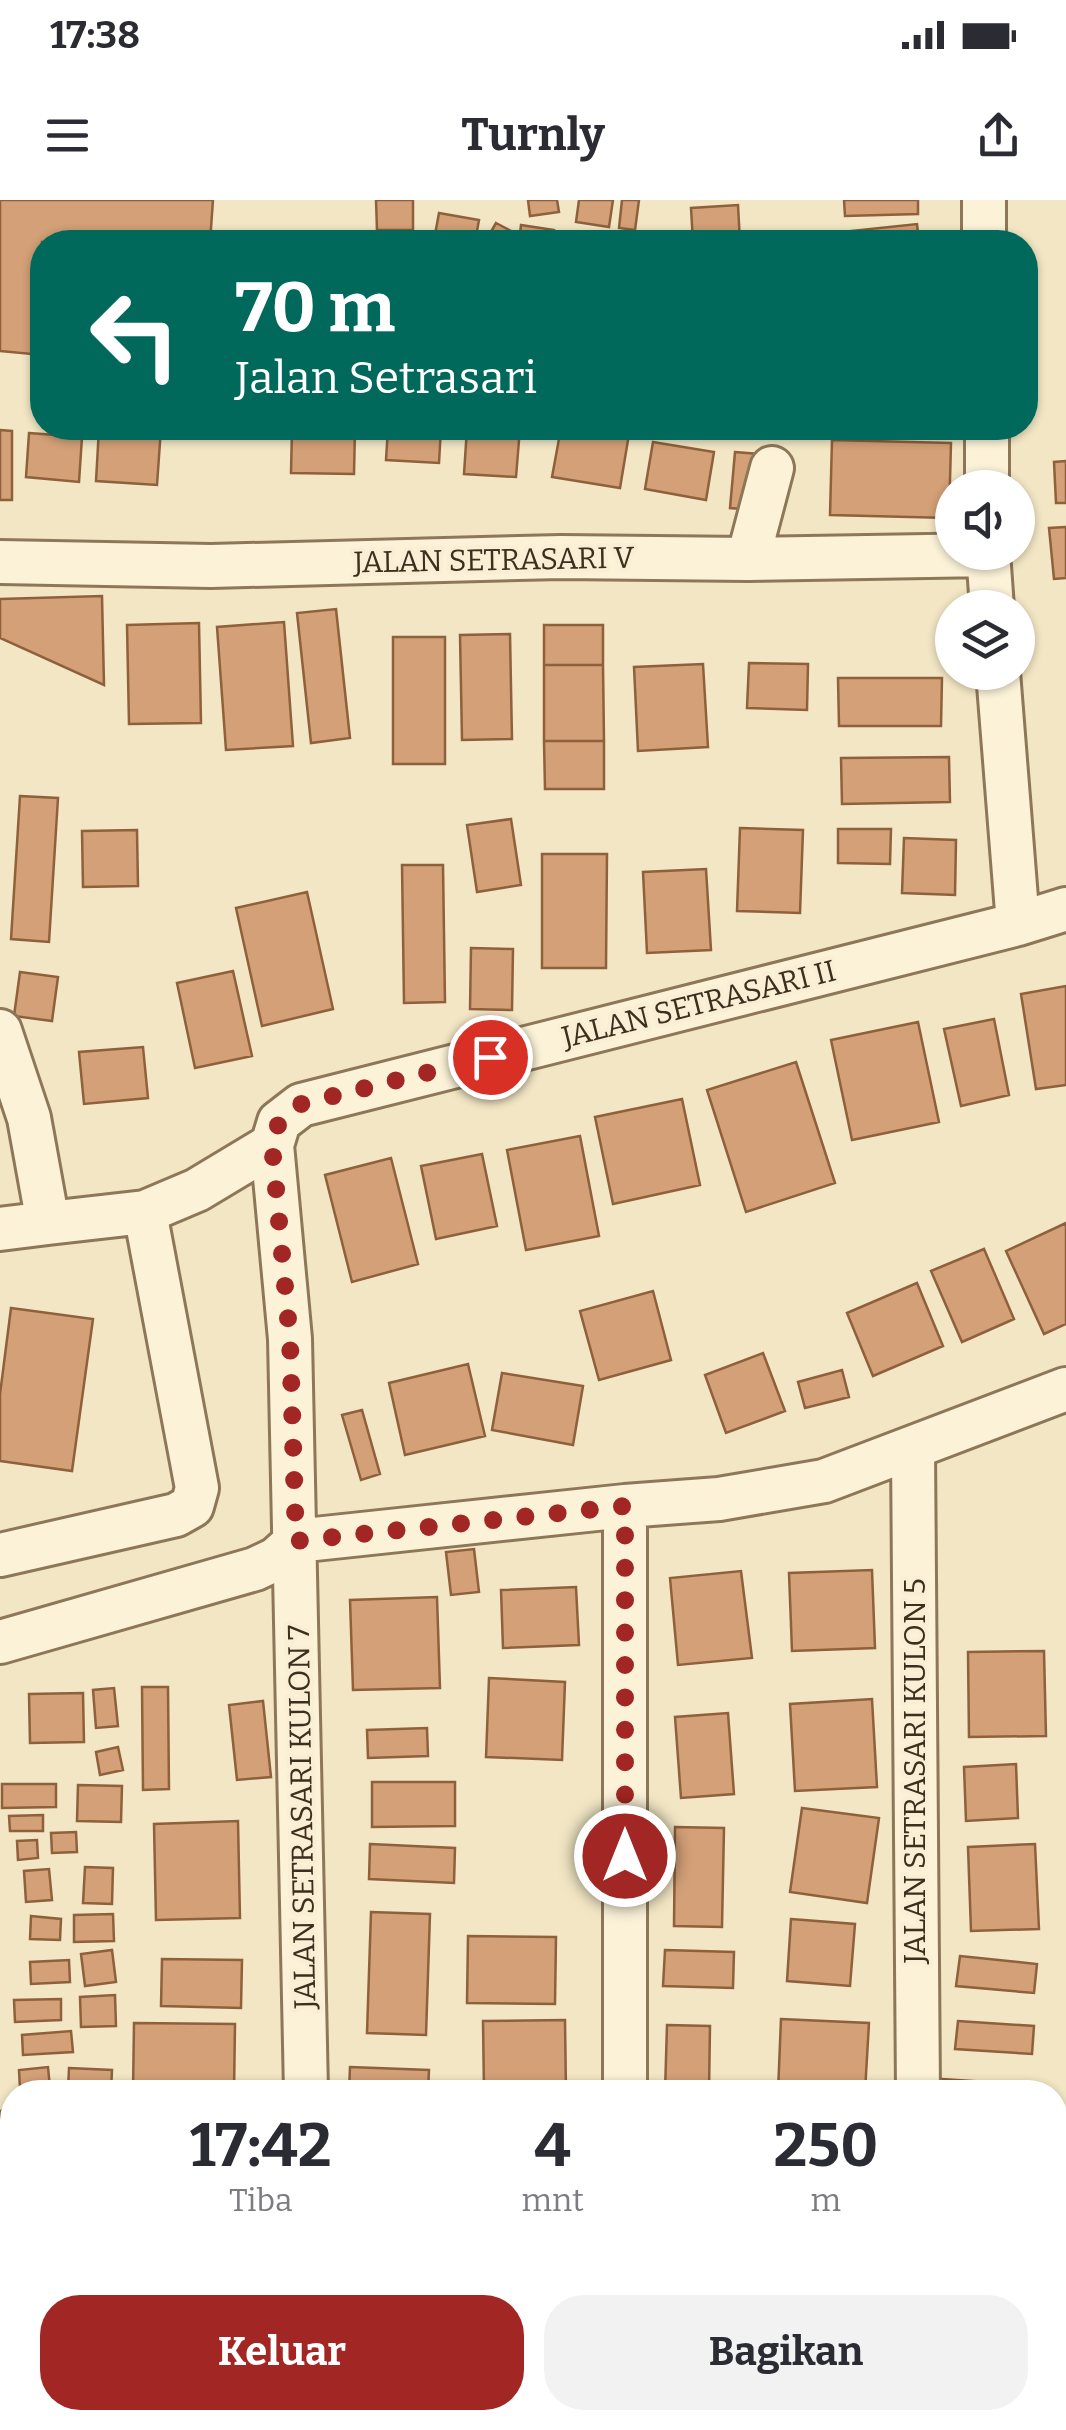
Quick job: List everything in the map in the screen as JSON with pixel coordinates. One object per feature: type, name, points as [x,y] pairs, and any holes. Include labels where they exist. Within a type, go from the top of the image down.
[{"type":"street","points":[[984,200],[984,230]]},
{"type":"street","points":[[987,440],[988,470]]},
{"type":"street","points":[[748,559],[772,468]]},
{"type":"street","name":"JALAN SETRASARI V","points":[[0,562],[211,566],[561,557],[935,555]]},
{"type":"street","points":[[999,690],[1018,924]]},
{"type":"street","name":"JALAN SETRASARI II","points":[[272,1145],[279,1122],[301,1104],[1018,924],[1066,908]]},
{"type":"street","points":[[0,1031],[29,1118],[48,1223]]},
{"type":"street","points":[[0,1229],[145,1212],[197,1190],[272,1145],[290,1340],[296,1541]]},
{"type":"street","points":[[0,1555],[176,1515],[186,1512],[196,1498],[145,1212]]},
{"type":"street","points":[[0,1642],[255,1570],[276,1559],[296,1541],[719,1499],[824,1481],[1066,1389]]},
{"type":"street","name":"JALAN SETRASARI KULON 5","points":[[913,1449],[918,2080]]},
{"type":"street","points":[[625,1506],[625,2080]]},
{"type":"street","name":"JALAN SETRASARI KULON 7","points":[[296,1541],[306,2080]]},
{"type":"building","points":[[0,200],[213,200],[211,230],[30,230],[30,354],[0,351]]},
{"type":"building","points":[[376,200],[413,200],[413,230],[377,230]]},
{"type":"building","points":[[528,200],[557,200],[559,212],[530,216]]},
{"type":"building","points":[[579,200],[613,200],[609,227],[576,222]]},
{"type":"building","points":[[622,200],[639,200],[635,230],[619,228]]},
{"type":"building","points":[[844,200],[918,200],[918,214],[845,216]]},
{"type":"building","points":[[738,205],[739,230],[692,230],[691,208]]},
{"type":"building","points":[[439,213],[479,220],[477,230],[436,230]]},
{"type":"building","points":[[917,224],[918,230],[860,230]]},
{"type":"building","points":[[521,225],[554,230],[520,230]]},
{"type":"building","points":[[0,430],[12,431],[12,500],[0,500]]},
{"type":"building","points":[[29,433],[30,440],[82,440],[79,482],[26,477]]},
{"type":"building","points":[[98,440],[160,440],[157,485],[96,481]]},
{"type":"building","points":[[292,440],[355,440],[354,474],[291,473]]},
{"type":"building","points":[[387,440],[440,440],[439,463],[386,460]]},
{"type":"building","points":[[466,440],[519,440],[516,477],[464,474]]},
{"type":"building","points":[[559,440],[628,440],[620,488],[552,477]]},
{"type":"building","points":[[832,440],[951,443],[950,470],[935,470],[935,518],[830,515]]},
{"type":"building","points":[[653,442],[714,452],[706,500],[645,489]]},
{"type":"building","points":[[735,452],[759,454],[754,510],[730,508]]},
{"type":"building","points":[[1066,461],[1066,503],[1056,503],[1054,462]]},
{"type":"building","points":[[1066,527],[1066,578],[1054,579],[1049,528]]},
{"type":"building","points":[[102,596],[104,685],[0,638],[0,599]]},
{"type":"building","points":[[336,609],[350,738],[311,743],[297,613]]},
{"type":"building","points":[[284,622],[293,746],[226,750],[217,627]]},
{"type":"building","points":[[199,623],[201,723],[129,724],[127,625]]},
{"type":"building","points":[[544,625],[603,625],[603,665],[544,665]]},
{"type":"building","points":[[510,634],[512,739],[462,740],[460,635]]},
{"type":"building","points":[[393,637],[445,637],[445,764],[393,764]]},
{"type":"building","points":[[749,663],[808,664],[807,710],[747,708]]},
{"type":"building","points":[[703,664],[708,747],[638,751],[634,667]]},
{"type":"building","points":[[544,665],[603,665],[604,741],[544,741]]},
{"type":"building","points":[[838,678],[935,678],[935,690],[942,690],[941,726],[839,726]]},
{"type":"building","points":[[544,741],[604,741],[604,789],[545,789]]},
{"type":"building","points":[[949,757],[950,802],[842,804],[841,758]]},
{"type":"building","points":[[20,796],[58,798],[49,942],[11,939]]},
{"type":"building","points":[[511,819],[521,885],[477,892],[467,825]]},
{"type":"building","points":[[740,828],[803,830],[800,913],[737,911]]},
{"type":"building","points":[[838,829],[891,829],[890,864],[838,863]]},
{"type":"building","points":[[137,830],[138,886],[83,887],[82,831]]},
{"type":"building","points":[[904,838],[956,840],[955,895],[902,893]]},
{"type":"building","points":[[542,854],[607,854],[606,968],[542,968]]},
{"type":"building","points":[[402,865],[443,865],[445,1002],[404,1003]]},
{"type":"building","points":[[706,869],[711,950],[647,953],[643,872]]},
{"type":"building","points":[[307,892],[333,1009],[262,1026],[236,908]]},
{"type":"building","points":[[471,948],[513,949],[512,1010],[470,1009]]},
{"type":"building","points":[[233,971],[252,1056],[195,1068],[177,983]]},
{"type":"building","points":[[20,972],[58,977],[52,1021],[14,1016]]},
{"type":"building","points":[[1066,986],[1066,1085],[1036,1089],[1021,994]]},
{"type":"building","points":[[994,1019],[1009,1095],[961,1106],[944,1029]]},
{"type":"building","points":[[918,1022],[939,1122],[852,1140],[831,1040]]},
{"type":"building","points":[[143,1047],[148,1098],[84,1104],[79,1052]]},
{"type":"building","points":[[796,1062],[835,1183],[746,1212],[707,1090]]},
{"type":"building","points":[[682,1099],[700,1185],[613,1204],[595,1117]]},
{"type":"building","points":[[580,1136],[599,1236],[526,1250],[507,1150]]},
{"type":"building","points":[[482,1154],[497,1226],[436,1239],[421,1166]]},
{"type":"building","points":[[391,1158],[418,1264],[352,1282],[325,1175]]},
{"type":"building","points":[[1066,1223],[1066,1324],[1044,1334],[1006,1251]]},
{"type":"building","points":[[984,1249],[1014,1319],[962,1342],[931,1271]]},
{"type":"building","points":[[917,1283],[943,1346],[873,1376],[847,1313]]},
{"type":"building","points":[[653,1291],[671,1360],[599,1380],[580,1311]]},
{"type":"building","points":[[11,1308],[93,1319],[72,1471],[0,1461],[0,1394]]},
{"type":"building","points":[[763,1353],[785,1411],[726,1433],[705,1375]]},
{"type":"building","points":[[468,1364],[485,1436],[405,1455],[389,1383]]},
{"type":"building","points":[[842,1370],[849,1397],[805,1408],[798,1382]]},
{"type":"building","points":[[502,1373],[583,1386],[573,1445],[492,1430]]},
{"type":"building","points":[[362,1410],[380,1474],[361,1480],[342,1415]]},
{"type":"building","points":[[474,1549],[479,1592],[451,1595],[446,1552]]},
{"type":"building","points":[[872,1570],[875,1648],[792,1651],[789,1573]]},
{"type":"building","points":[[741,1571],[752,1658],[678,1665],[670,1578]]},
{"type":"building","points":[[576,1587],[579,1645],[503,1648],[501,1590]]},
{"type":"building","points":[[437,1597],[440,1688],[353,1690],[350,1600]]},
{"type":"building","points":[[1044,1651],[1046,1736],[969,1737],[968,1652]]},
{"type":"building","points":[[489,1678],[565,1682],[562,1760],[486,1757]]},
{"type":"building","points":[[142,1687],[168,1687],[169,1789],[143,1790]]},
{"type":"building","points":[[114,1688],[118,1726],[96,1728],[93,1690]]},
{"type":"building","points":[[83,1693],[84,1742],[30,1743],[29,1694]]},
{"type":"building","points":[[872,1699],[877,1787],[795,1791],[790,1704]]},
{"type":"building","points":[[263,1701],[271,1777],[237,1780],[229,1705]]},
{"type":"building","points":[[728,1713],[734,1794],[681,1798],[675,1717]]},
{"type":"building","points":[[427,1728],[428,1756],[368,1758],[367,1730]]},
{"type":"building","points":[[118,1747],[123,1770],[100,1775],[96,1752]]},
{"type":"building","points":[[1016,1764],[1018,1818],[966,1821],[964,1767]]},
{"type":"building","points":[[372,1782],[455,1782],[455,1826],[372,1827]]},
{"type":"building","points":[[2,1784],[56,1784],[56,1807],[2,1808]]},
{"type":"building","points":[[78,1785],[122,1786],[121,1822],[77,1821]]},
{"type":"building","points":[[802,1808],[879,1818],[867,1903],[790,1892]]},
{"type":"building","points":[[43,1815],[43,1831],[10,1831],[9,1816]]},
{"type":"building","points":[[238,1821],[240,1918],[156,1920],[154,1824]]},
{"type":"building","points":[[675,1827],[724,1828],[722,1927],[674,1926]]},
{"type":"building","points":[[76,1832],[77,1852],[52,1853],[51,1833]]},
{"type":"building","points":[[37,1840],[38,1858],[18,1860],[17,1841]]},
{"type":"building","points":[[370,1844],[455,1848],[454,1883],[369,1879]]},
{"type":"building","points":[[1035,1844],[1039,1929],[971,1931],[968,1847]]},
{"type":"building","points":[[85,1867],[113,1868],[112,1904],[83,1903]]},
{"type":"building","points":[[49,1869],[52,1900],[26,1902],[24,1871]]},
{"type":"building","points":[[371,1912],[430,1914],[426,2035],[367,2033]]},
{"type":"building","points":[[113,1914],[114,1941],[74,1942],[74,1915]]},
{"type":"building","points":[[31,1916],[61,1919],[60,1940],[30,1939]]},
{"type":"building","points":[[791,1919],[855,1924],[850,1986],[787,1981]]},
{"type":"building","points":[[468,1936],[556,1937],[555,2004],[467,2003]]},
{"type":"building","points":[[112,1950],[116,1982],[85,1986],[81,1954]]},
{"type":"building","points":[[665,1950],[734,1952],[733,1988],[663,1986]]},
{"type":"building","points":[[960,1956],[1037,1964],[1034,1993],[956,1986]]},
{"type":"building","points":[[162,1959],[242,1960],[241,2008],[161,2006]]},
{"type":"building","points":[[69,1960],[70,1982],[31,1984],[30,1962]]},
{"type":"building","points":[[115,1995],[116,2026],[81,2027],[80,1997]]},
{"type":"building","points":[[61,1999],[61,2020],[15,2022],[14,2000]]},
{"type":"building","points":[[781,2019],[869,2023],[866,2080],[778,2080]]},
{"type":"building","points":[[565,2020],[566,2080],[484,2080],[483,2021]]},
{"type":"building","points":[[958,2021],[1034,2026],[1032,2054],[955,2049]]},
{"type":"building","points":[[134,2023],[235,2024],[234,2080],[133,2080]]},
{"type":"building","points":[[667,2025],[710,2026],[709,2080],[665,2080]]},
{"type":"building","points":[[71,2031],[73,2052],[23,2055],[22,2035]]},
{"type":"building","points":[[48,2067],[49,2080],[20,2080],[19,2070]]},
{"type":"building","points":[[350,2067],[429,2070],[429,2080],[349,2080]]},
{"type":"building","points":[[69,2068],[112,2070],[112,2080],[68,2080]]},
{"type":"route","points":[[490,1057],[301,1104],[279,1122],[272,1145],[290,1340],[296,1541],[625,1506],[625,1856]]}]
